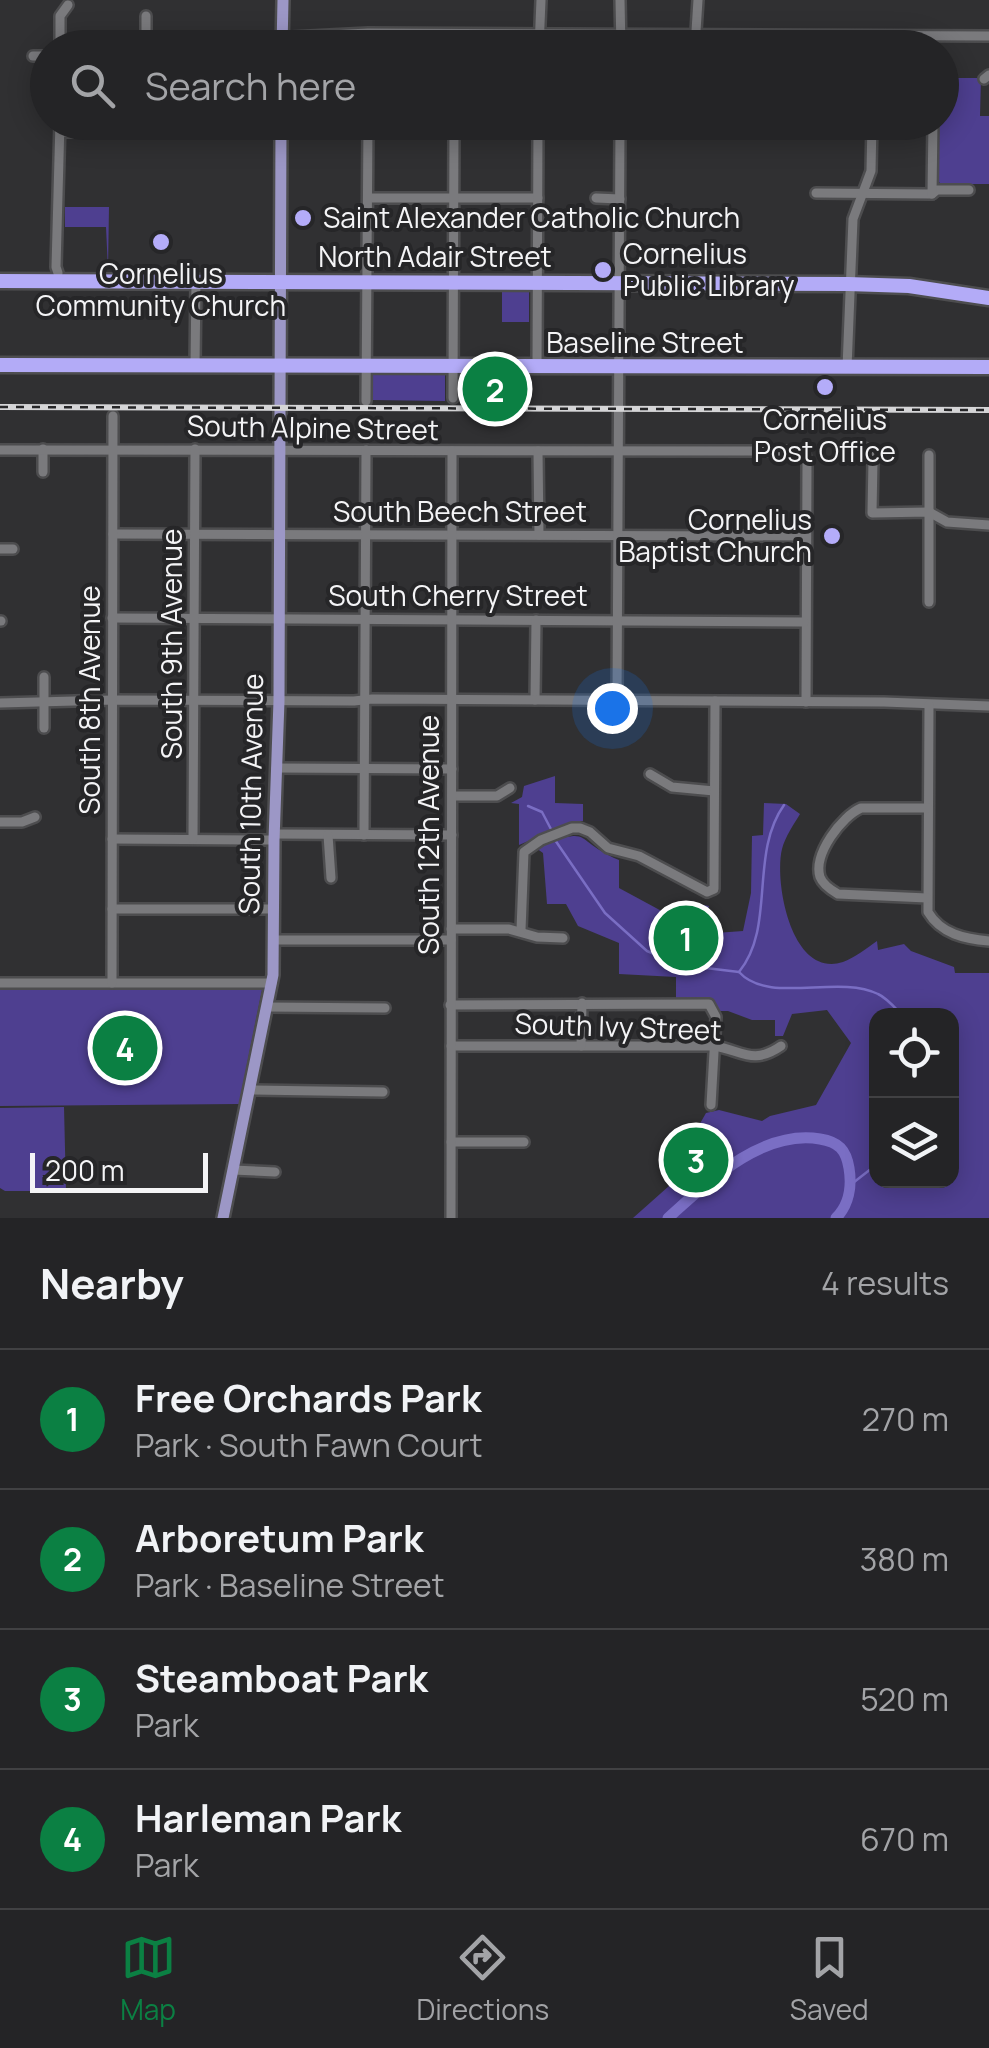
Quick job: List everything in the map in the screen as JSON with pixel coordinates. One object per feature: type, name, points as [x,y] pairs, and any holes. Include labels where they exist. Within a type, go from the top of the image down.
[{"type":"highway","name":"North Adair Street","points":[[0,281],[58,277],[196,282],[848,284],[908,286],[989,298]]},
{"type":"highway","name":"Baseline Street","points":[[0,365],[989,366]]},
{"type":"main road","points":[[282,30],[283,0]]},
{"type":"main road","name":"South 10th Avenue","points":[[223,1218],[272,983],[280,618],[281,140]]},
{"type":"street","points":[[540,30],[541,0]]},
{"type":"street","points":[[619,30],[620,0]]},
{"type":"street","points":[[698,0],[698,30]]},
{"type":"street","points":[[60,30],[60,16],[68,5]]},
{"type":"street","points":[[146,16],[146,30]]},
{"type":"street","points":[[959,35],[989,36]]},
{"type":"street","points":[[58,277],[60,140]]},
{"type":"street","points":[[366,401],[368,140]]},
{"type":"street","points":[[453,398],[454,140]]},
{"type":"street","points":[[537,367],[538,140]]},
{"type":"street","points":[[617,701],[620,140]]},
{"type":"street","points":[[847,368],[853,219],[871,171],[872,140]]},
{"type":"street","points":[[932,194],[933,140]]},
{"type":"street","points":[[816,193],[932,194],[938,190],[969,190]]},
{"type":"street","points":[[368,198],[538,198]]},
{"type":"street","points":[[596,198],[620,199]]},
{"type":"street","points":[[194,366],[196,282]]},
{"type":"street","name":"South 8th Avenue","points":[[112,983],[114,416]]},
{"type":"street","points":[[865,448],[873,460],[872,513],[929,512],[946,522],[989,525]]},
{"type":"street","name":"South 9th Avenue","points":[[194,840],[195,449]]},
{"type":"street","name":"South Alpine Street","points":[[0,450],[798,451],[805,454],[806,536]]},
{"type":"street","points":[[42,450],[43,472]]},
{"type":"street","points":[[364,835],[366,450]]},
{"type":"street","name":"South 12th Avenue","points":[[451,1218],[452,452]]},
{"type":"street","points":[[538,452],[538,535]]},
{"type":"street","points":[[929,455],[929,602]]},
{"type":"street","name":"South Beech Street","points":[[113,534],[806,536]]},
{"type":"street","points":[[806,536],[806,702]]},
{"type":"street","points":[[0,549],[13,548]]},
{"type":"street","name":"South Cherry Street","points":[[112,618],[804,622]]},
{"type":"street","points":[[535,700],[536,620]]},
{"type":"street","points":[[44,677],[44,728]]},
{"type":"street","points":[[0,703],[452,699],[989,706]]},
{"type":"street","points":[[520,930],[524,852],[572,828],[586,830],[608,848],[632,854],[712,892],[715,701]]},
{"type":"street","points":[[929,705],[928,912],[946,931],[989,941]]},
{"type":"street","points":[[276,768],[452,769]]},
{"type":"street","points":[[650,774],[672,787],[714,790]]},
{"type":"street","points":[[452,796],[497,796],[510,788]]},
{"type":"street","points":[[927,898],[838,894],[826,886],[819,867],[822,854],[852,812],[861,808],[928,808]]},
{"type":"street","points":[[0,822],[22,822],[35,817]]},
{"type":"street","points":[[112,839],[452,834]]},
{"type":"street","points":[[328,835],[331,878]]},
{"type":"street","points":[[112,909],[274,910]]},
{"type":"street","points":[[273,940],[520,930],[562,938]]},
{"type":"street","points":[[0,983],[272,983]]},
{"type":"street","points":[[581,1046],[582,1003]]},
{"type":"street","points":[[450,1005],[704,1003],[713,1007],[716,1017],[711,1105]]},
{"type":"street","points":[[267,1006],[385,1008]]},
{"type":"street","name":"South Ivy Street","points":[[451,1046],[714,1046],[748,1057],[780,1046]]},
{"type":"street","points":[[250,1090],[383,1092]]},
{"type":"street","points":[[451,1142],[524,1142]]},
{"type":"street","points":[[233,1170],[275,1172]]},
{"type":"shaded area","points":[[959,78],[981,78],[980,116],[989,116],[989,184],[941,184],[935,178],[935,140],[959,140]]},
{"type":"shaded area","points":[[65,207],[109,207],[108,270],[106,227],[65,227]]},
{"type":"shaded area","points":[[502,291],[529,291],[529,322],[502,322]]},
{"type":"shaded area","points":[[371,375],[445,375],[445,401],[371,400]]},
{"type":"shaded area","points":[[461,377],[530,378],[530,401],[461,401]]},
{"type":"shaded area","points":[[555,776],[555,803],[583,804],[583,821],[519,845],[519,804],[511,803],[522,797],[524,786]]},
{"type":"shaded area","points":[[764,803],[786,804],[800,814],[782,849],[781,883],[790,924],[810,956],[825,963],[843,962],[877,941],[878,950],[904,944],[911,951],[954,967],[955,973],[989,973],[989,1218],[633,1218],[678,1178],[678,1127],[698,1127],[706,1113],[719,1110],[762,1121],[816,1105],[851,1043],[827,1010],[792,1014],[783,1036],[775,1036],[775,1020],[752,1020],[719,1011],[706,1000],[676,998],[676,977],[619,974],[619,943],[578,926],[566,904],[547,904],[543,853],[536,848],[567,837],[582,838],[619,860],[619,888],[693,928],[703,905],[709,906],[702,934],[743,931],[751,893],[752,836],[763,835]]},
{"type":"shaded area","points":[[0,989],[262,990],[239,1104],[0,1106]]},
{"type":"shaded area","points":[[64,1107],[66,1191],[0,1188],[0,1108]]},
{"type":"waterway","points":[[739,972],[757,934],[767,845],[784,805]]},
{"type":"waterway","points":[[528,806],[542,812],[553,833]]},
{"type":"waterway","points":[[555,840],[605,913],[647,951],[681,965],[739,972],[768,987],[861,989],[881,996],[895,1008]]},
{"type":"waterway","points":[[668,1218],[737,1161],[777,1142],[798,1138],[832,1142],[846,1156],[850,1188],[836,1218]]},
{"type":"waterway","points":[[849,1186],[869,1170]]},
{"type":"railway","points":[[0,407],[989,410]]},
{"type":"place","name":"Saint Alexander Catholic Church","points":[[303,218]]},
{"type":"place","name":"Cornelius Community Church","points":[[161,242]]},
{"type":"place","name":"Cornelius Public Library","points":[[603,270]]},
{"type":"place","name":"Cornelius Post Office","points":[[825,387]]},
{"type":"place","name":"Arboretum Park","points":[[495,389]]},
{"type":"place","name":"Cornelius Baptist Church","points":[[832,536]]},
{"type":"place","name":"Free Orchards Park","points":[[686,938]]},
{"type":"place","name":"Harleman Park","points":[[125,1048]]},
{"type":"place","name":"Steamboat Park","points":[[696,1160]]}]
